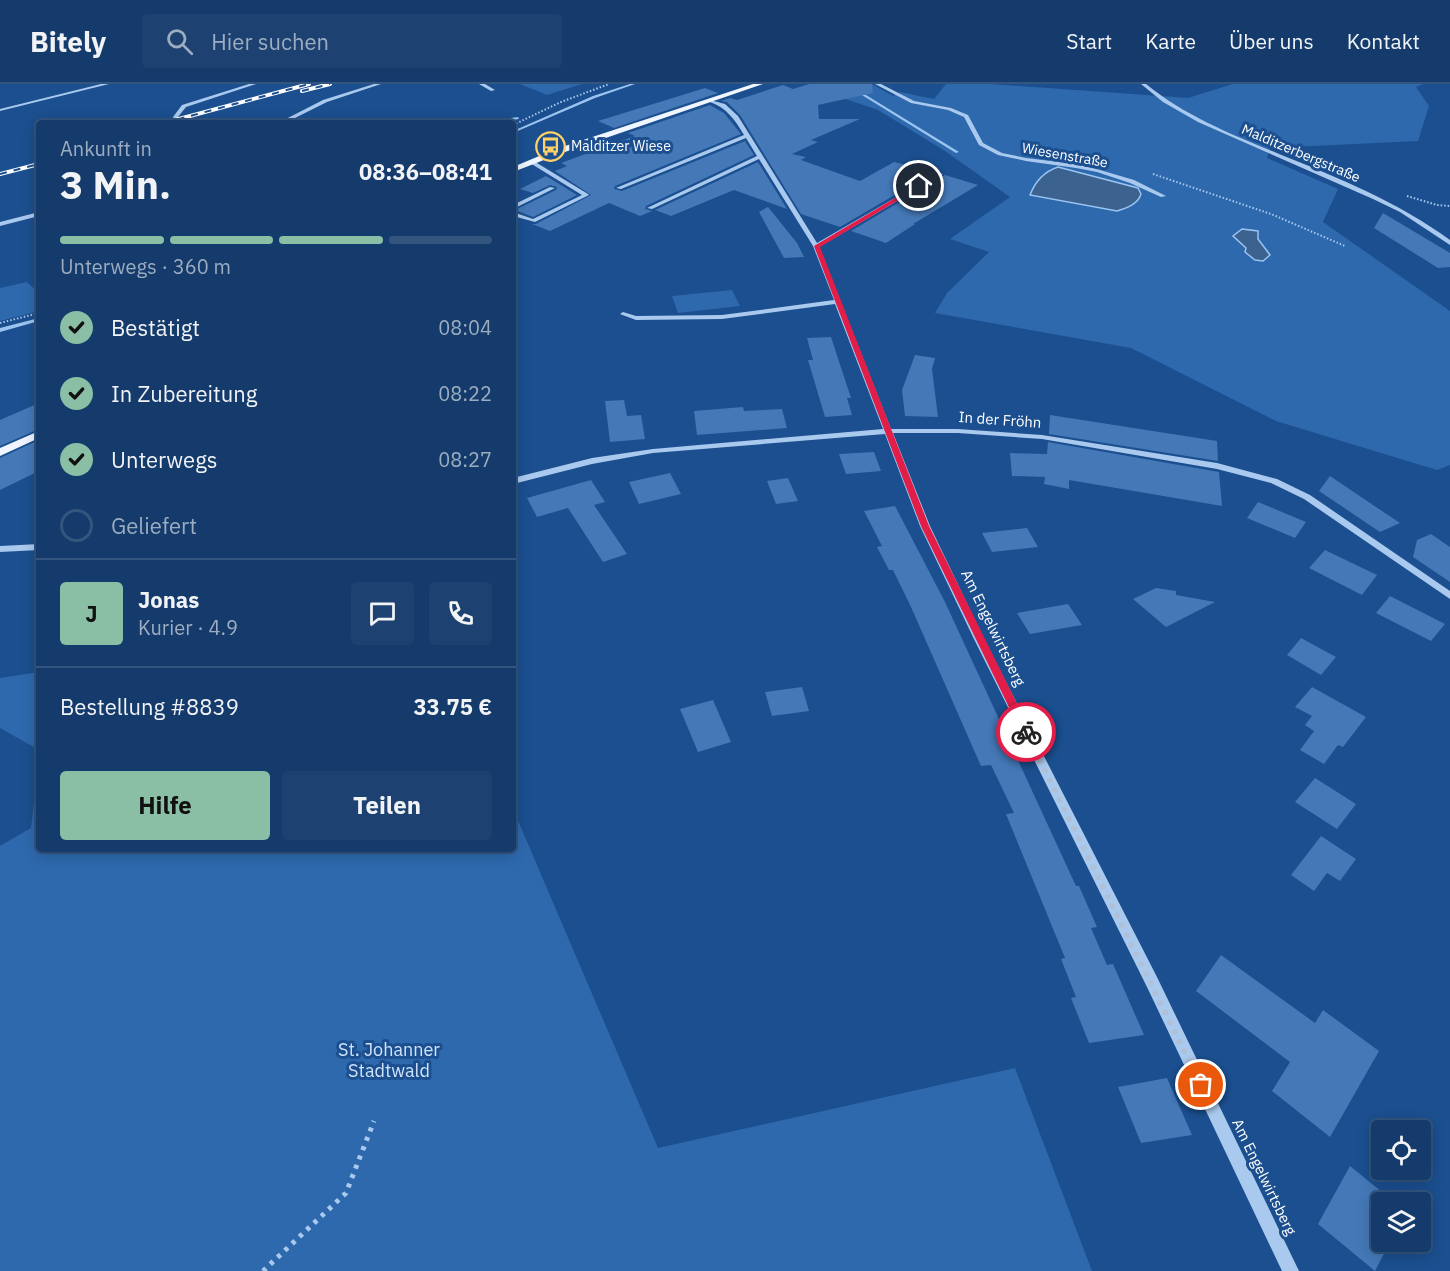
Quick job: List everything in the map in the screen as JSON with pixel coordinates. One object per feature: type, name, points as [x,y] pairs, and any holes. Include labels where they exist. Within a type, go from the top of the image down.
[{"type":"main road","points":[[516,169],[760,84]]},
{"type":"main road","points":[[0,452],[36,435]]},
{"type":"street","points":[[0,110],[107,84]]},
{"type":"street","points":[[176,120],[178,111],[195,102],[254,84]]},
{"type":"street","points":[[287,120],[325,101],[379,84]]},
{"type":"street","points":[[482,84],[493,90]]},
{"type":"street","name":"Wiesenstraße","points":[[877,84],[913,102],[958,111],[966,116],[981,144],[1002,154],[1017,159],[1057,163],[1118,177],[1150,188],[1163,196]]},
{"type":"street","name":"Malditzerbergstraße","points":[[1143,84],[1164,101],[1205,124],[1386,203],[1450,243]]},
{"type":"street","name":"Am Engelwirtsberg","points":[[712,101],[731,111],[816,246],[925,526],[1152,982],[1291,1271]]},
{"type":"street","points":[[619,188],[748,135]]},
{"type":"street","points":[[650,208],[761,156]]},
{"type":"street","points":[[516,215],[532,221],[586,195],[532,162]]},
{"type":"street","points":[[816,246],[940,174]]},
{"type":"street","points":[[516,206],[552,188]]},
{"type":"street","points":[[0,224],[36,215]]},
{"type":"street","points":[[624,314],[636,318],[704,318],[838,302]]},
{"type":"street","name":"In der Fröhn","points":[[516,480],[591,461],[632,454],[887,431],[1042,437],[1217,466],[1274,481],[1307,497],[1450,596]]},
{"type":"street","points":[[0,549],[36,547]]},
{"type":"path","points":[[516,124],[561,102],[609,84]]},
{"type":"path","points":[[0,323],[36,314]]},
{"type":"path","points":[[262,1271],[346,1193],[374,1121]]},
{"type":"green space","points":[[520,84],[582,84],[547,95]]},
{"type":"green space","points":[[831,84],[872,84],[893,96],[900,92],[934,99],[946,84],[990,84],[1188,98],[1233,84],[1423,84],[1416,87],[1429,106],[1418,141],[1270,148],[1267,158],[1338,189],[1323,222],[1450,311],[1450,465],[1437,470],[1276,421],[1131,348],[935,313],[947,293],[989,252],[950,239],[1010,197],[945,151],[878,110],[828,93]]},
{"type":"green space","points":[[27,282],[36,290],[36,312],[0,321],[0,288]]},
{"type":"green space","points":[[732,290],[740,306],[678,313],[672,296]]},
{"type":"green space","points":[[36,672],[36,748],[0,728],[0,678]]},
{"type":"green space","name":"St. Johanner Stadtwald","points":[[36,787],[36,852],[516,852],[516,816],[658,1148],[1015,1068],[1092,1271],[0,1271],[0,846],[31,828]]},
{"type":"shaded area","points":[[1058,167],[1138,188],[1140,197],[1135,203],[1117,211],[1030,195],[1040,178]]},
{"type":"shaded area","points":[[1242,229],[1258,231],[1258,239],[1270,255],[1263,261],[1255,260],[1245,252],[1246,248],[1233,236]]},
{"type":"building","points":[[809,84],[872,84],[873,93],[818,105],[819,119],[860,119],[811,140],[818,142],[792,154],[806,157],[801,160],[860,181],[894,162],[934,172],[840,227],[801,214],[740,115],[727,102],[721,101],[730,98],[737,100],[783,85],[793,89]]},
{"type":"building","points":[[705,88],[718,93],[614,128],[598,121]]},
{"type":"building","points":[[710,105],[724,113],[741,134],[615,186],[614,189],[622,191],[745,141],[754,155],[646,206],[645,209],[652,211],[640,216],[609,203],[550,231],[532,224],[591,195],[555,171],[567,166],[561,163],[635,136],[628,133]]},
{"type":"building","points":[[758,162],[787,209],[734,190],[671,216],[655,210]]},
{"type":"building","points":[[945,175],[978,185],[886,243],[851,231]]},
{"type":"building","points":[[546,176],[577,195],[533,217],[516,210],[556,190],[557,187],[550,185],[533,193],[520,189]]},
{"type":"building","points":[[768,207],[797,243],[804,257],[784,258],[759,212]]},
{"type":"building","points":[[1383,213],[1450,253],[1450,267],[1438,268],[1374,228]]},
{"type":"building","points":[[831,337],[851,398],[847,398],[852,415],[825,417],[808,360],[813,360],[807,338]]},
{"type":"building","points":[[915,355],[935,358],[932,369],[938,417],[905,416],[902,390]]},
{"type":"building","points":[[624,400],[627,416],[641,415],[645,439],[610,442],[605,401]]},
{"type":"building","points":[[36,404],[36,430],[0,446],[0,420]]},
{"type":"building","points":[[743,407],[744,411],[782,409],[787,428],[697,435],[694,411]]},
{"type":"building","points":[[1050,415],[1217,441],[1218,461],[1049,434]]},
{"type":"building","points":[[36,441],[36,472],[0,490],[0,458]]},
{"type":"building","points":[[1048,442],[1219,472],[1222,506],[1069,480],[1069,489],[1044,484],[1045,477],[1012,476],[1010,453],[1047,454]]},
{"type":"building","points":[[874,452],[881,471],[846,474],[839,454]]},
{"type":"building","points":[[670,473],[681,494],[639,504],[629,482]]},
{"type":"building","points":[[1330,476],[1400,523],[1380,532],[1319,491]]},
{"type":"building","points":[[788,478],[798,501],[776,504],[767,481]]},
{"type":"building","points":[[591,480],[605,502],[594,505],[627,554],[603,562],[568,508],[537,517],[527,498]]},
{"type":"building","points":[[1258,502],[1306,522],[1295,538],[1247,518]]},
{"type":"building","points":[[895,506],[945,602],[1076,886],[1079,886],[1097,927],[1091,928],[1107,965],[1113,964],[1144,1035],[1089,1043],[1071,998],[1076,997],[1061,959],[1065,958],[1006,814],[1014,813],[991,765],[981,766],[911,607],[893,570],[889,570],[877,547],[882,546],[864,511]]},
{"type":"building","points":[[1027,528],[1038,547],[992,552],[982,533]]},
{"type":"building","points":[[1431,534],[1450,547],[1450,582],[1413,557],[1417,540]]},
{"type":"building","points":[[1325,550],[1377,575],[1362,595],[1309,568]]},
{"type":"building","points":[[1156,588],[1176,591],[1176,595],[1215,602],[1166,627],[1133,599]]},
{"type":"building","points":[[1390,596],[1445,624],[1431,641],[1376,613]]},
{"type":"building","points":[[1068,604],[1082,625],[1030,634],[1017,613]]},
{"type":"building","points":[[1301,638],[1336,657],[1321,675],[1287,655]]},
{"type":"building","points":[[802,687],[809,711],[772,716],[765,692]]},
{"type":"building","points":[[1312,687],[1366,717],[1343,747],[1338,745],[1324,764],[1300,750],[1314,731],[1305,725],[1312,716],[1295,707]]},
{"type":"building","points":[[713,700],[731,742],[698,752],[680,709]]},
{"type":"building","points":[[1315,778],[1356,804],[1337,829],[1295,802]]},
{"type":"building","points":[[1321,836],[1356,859],[1340,881],[1327,873],[1314,891],[1291,875]]},
{"type":"building","points":[[1221,955],[1315,1023],[1323,1010],[1379,1051],[1330,1137],[1272,1091],[1290,1062],[1196,991]]},
{"type":"building","points":[[1167,1078],[1192,1135],[1141,1143],[1118,1087]]},
{"type":"building","points":[[1350,1166],[1382,1192],[1371,1192],[1371,1252],[1385,1252],[1375,1271],[1318,1224]]},
{"type":"waterway","points":[[516,131],[594,97],[633,84]]},
{"type":"waterway","points":[[846,84],[957,152]]},
{"type":"waterway","points":[[502,120],[518,118]]},
{"type":"waterway","points":[[0,330],[36,320]]},
{"type":"railway","points":[[175,120],[309,84]]},
{"type":"railway","points":[[302,91],[330,84]]},
{"type":"railway","points":[[0,174],[36,165]]},
{"type":"way so far","points":[[1026,732],[1152,982],[1201,1085]]},
{"type":"place","name":"Malditzer Wiese","points":[[550,146]]},
{"type":"route","points":[[919,186],[816,246],[925,526],[1026,732]]}]
